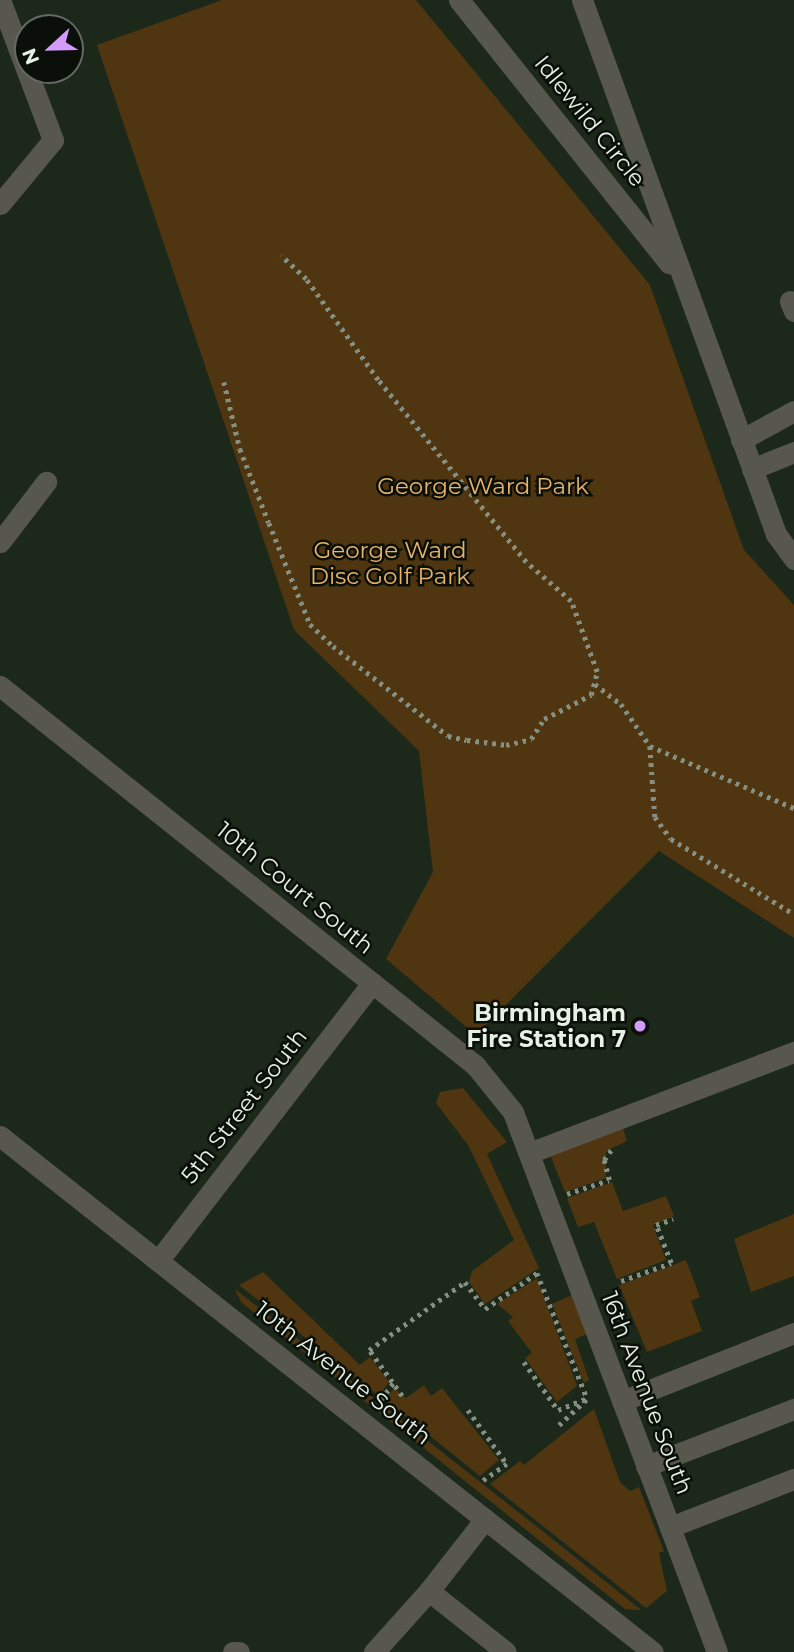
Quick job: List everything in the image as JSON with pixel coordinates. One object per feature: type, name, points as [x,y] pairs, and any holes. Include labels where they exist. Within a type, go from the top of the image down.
[{"type":"street","points":[[0,0],[53,140],[0,204]]},
{"type":"street","name":"Idlewild Circle","points":[[459,0],[679,275]]},
{"type":"street","name":"Idlewild Circle","points":[[582,0],[679,275],[776,534],[794,559]]},
{"type":"street","points":[[741,440],[794,411]]},
{"type":"street","points":[[752,469],[794,452]]},
{"type":"street","points":[[0,542],[46,482]]},
{"type":"street","name":"10th Court South","points":[[0,686],[475,1065],[513,1112],[529,1153]]},
{"type":"street","name":"5th Street South","points":[[158,1261],[372,983]]},
{"type":"street","points":[[529,1153],[794,1052]]},
{"type":"street","name":"10th Avenue South","points":[[0,1136],[485,1519],[628,1644],[653,1652]]},
{"type":"street","name":"16th Avenue South","points":[[529,1153],[717,1652]]},
{"type":"street","points":[[622,1401],[794,1333]]},
{"type":"street","points":[[646,1466],[794,1409]]},
{"type":"street","points":[[670,1527],[794,1479]]},
{"type":"street","points":[[374,1652],[429,1591],[485,1519]]},
{"type":"street","points":[[429,1591],[506,1652]]},
{"type":"street","points":[[233,1652],[239,1652]]},
{"type":"path","points":[[224,382],[240,449],[310,624],[333,646],[448,736],[467,740],[506,745],[531,739],[544,719],[591,695],[597,672],[571,601],[499,530],[378,380],[306,279],[281,256]]},
{"type":"path","points":[[595,684],[629,713],[650,746],[655,817],[671,839],[794,914]]},
{"type":"path","points":[[650,746],[794,808]]},
{"type":"path","points":[[566,1194],[609,1180],[604,1160],[618,1147]]},
{"type":"path","points":[[621,1281],[671,1263],[656,1225],[673,1219]]},
{"type":"path","points":[[402,1396],[369,1350],[465,1282],[485,1309],[537,1273],[587,1398]]},
{"type":"path","points":[[524,1362],[558,1410],[587,1398]]},
{"type":"path","points":[[381,1400],[393,1383]]},
{"type":"path","points":[[559,1426],[587,1398]]},
{"type":"path","points":[[468,1410],[507,1464],[483,1481]]},
{"type":"green space","name":"George Ward Park","points":[[222,0],[416,0],[650,285],[744,550],[794,605],[794,938],[659,851],[476,1035],[386,959],[433,872],[419,751],[294,630],[97,45]]},
{"type":"green space","points":[[463,1088],[507,1142],[487,1154],[539,1268],[485,1304],[469,1282],[472,1271],[514,1240],[468,1145],[436,1103],[440,1092]]},
{"type":"green space","points":[[622,1125],[627,1141],[606,1151],[606,1178],[565,1192],[550,1155]]},
{"type":"green space","points":[[612,1182],[623,1211],[666,1196],[674,1216],[653,1225],[666,1260],[617,1279],[594,1222],[578,1227],[567,1198]]},
{"type":"green space","points":[[794,1214],[794,1276],[751,1292],[734,1239]]},
{"type":"green space","points":[[686,1260],[700,1297],[691,1301],[702,1331],[647,1352],[619,1285]]},
{"type":"green space","points":[[263,1272],[360,1365],[370,1357],[389,1382],[379,1396],[239,1285]]},
{"type":"green space","points":[[537,1278],[577,1386],[557,1402],[525,1358],[532,1353],[508,1321],[513,1317],[497,1304]]},
{"type":"green space","points":[[235,1289],[641,1610],[625,1609],[241,1302]]},
{"type":"green space","points":[[572,1295],[587,1334],[575,1339],[589,1380],[584,1383],[552,1304]]},
{"type":"green space","points":[[424,1385],[431,1396],[442,1388],[499,1460],[480,1476],[385,1400],[394,1388],[406,1398]]},
{"type":"green space","points":[[594,1409],[620,1482],[630,1491],[639,1487],[664,1551],[659,1553],[667,1591],[646,1608],[490,1484],[520,1461],[524,1465]]},
{"type":"place","name":"Birmingham Fire Station 7","points":[[640,1026]]},
{"type":"park label","name":"George Ward Disc Golf Park","points":[[390,563]]}]
